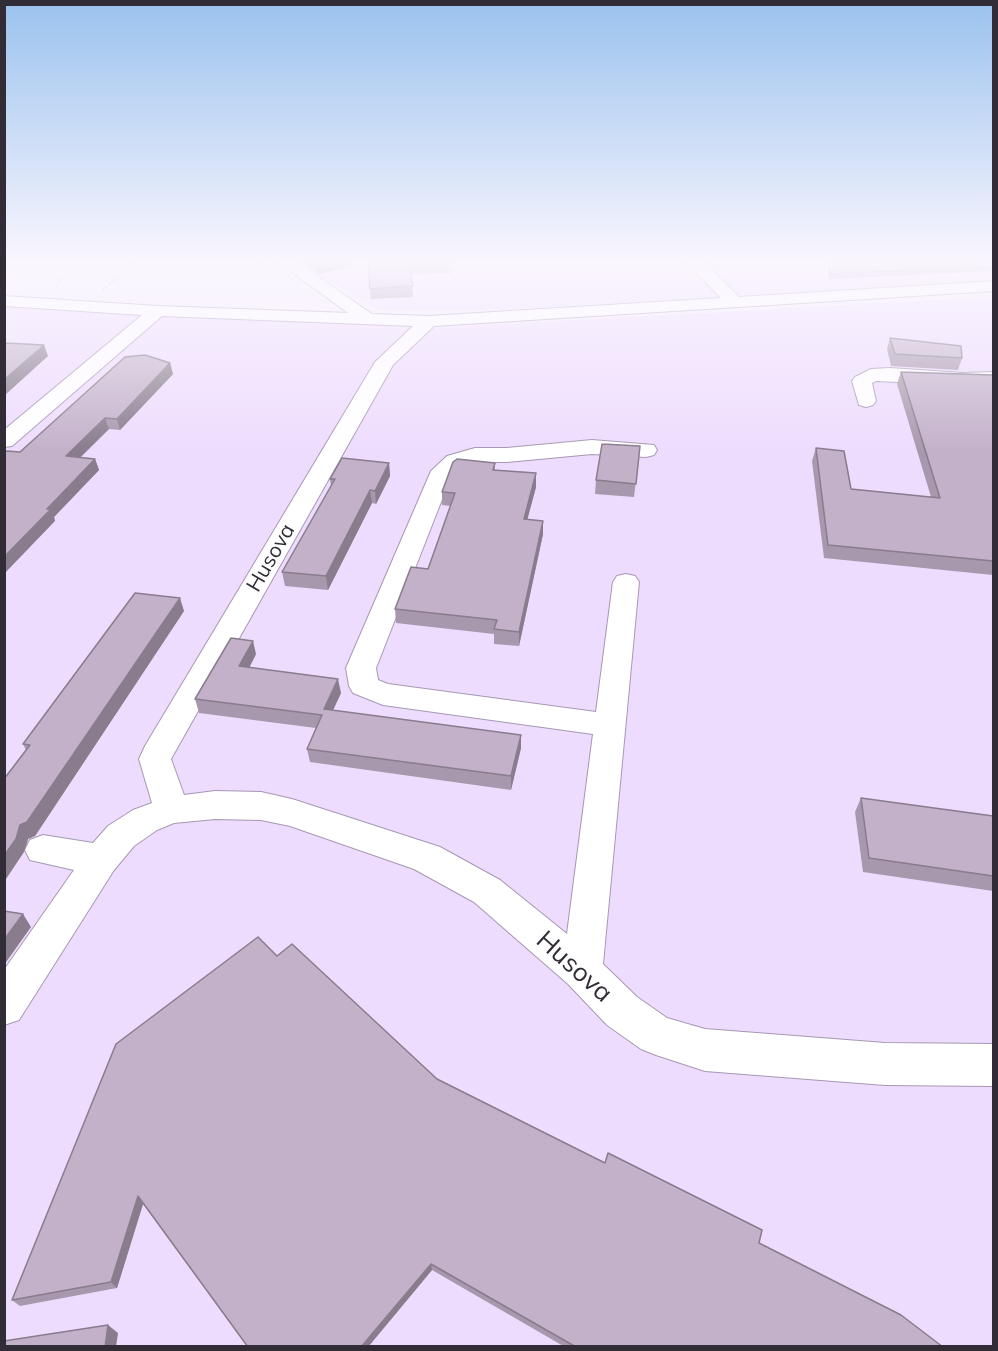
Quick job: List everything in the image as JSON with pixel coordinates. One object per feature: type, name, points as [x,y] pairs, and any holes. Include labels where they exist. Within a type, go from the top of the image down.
[{"type":"street","points":[[4,441],[140,325]]},
{"type":"street","name":"Husova","points":[[172,810],[155,759],[158,752],[385,362],[425,325]]},
{"type":"street","points":[[866,401],[862,381],[871,375],[993,378]]},
{"type":"street","points":[[610,725],[383,694],[364,686],[361,668],[442,471],[455,461],[475,455],[507,455],[592,447],[646,450]]},
{"type":"street","points":[[582,971],[626,582]]},
{"type":"street","name":"Husova","points":[[4,1006],[101,859],[121,836],[146,820],[172,810],[216,805],[261,806],[292,813],[427,858],[487,891],[582,971],[622,1011],[656,1035],[705,1050],[885,1064],[993,1065]]},
{"type":"street","points":[[43,850],[101,859]]},
{"type":"shaded area","points":[[4,325],[372,325],[429,328],[483,325],[993,325],[993,1346],[5,1346]]},
{"type":"building","points":[[890,338],[961,346],[962,358],[895,354]]},
{"type":"building","points":[[4,344],[44,345],[4,380]]},
{"type":"building","points":[[145,355],[170,363],[117,419],[105,418],[66,456],[95,459],[4,557],[4,453],[7,451],[20,452],[125,357]]},
{"type":"building","points":[[901,372],[993,375],[993,561],[828,545],[816,448],[844,451],[851,489],[940,498]]},
{"type":"building","points":[[602,444],[640,446],[636,484],[596,480]]},
{"type":"building","points":[[342,458],[389,463],[375,491],[370,490],[326,576],[282,572],[335,479],[330,479]]},
{"type":"building","points":[[457,459],[495,463],[493,470],[536,473],[524,519],[543,521],[519,632],[494,629],[497,620],[395,609],[411,567],[428,569],[455,493],[442,492],[453,462]]},
{"type":"building","points":[[135,593],[180,598],[27,822],[20,825],[16,839],[4,856],[4,779],[30,745],[23,744]]},
{"type":"building","points":[[231,638],[253,641],[239,666],[338,679],[324,709],[521,735],[511,776],[307,749],[322,715],[195,699]]},
{"type":"building","points":[[861,798],[993,816],[993,876],[869,858]]},
{"type":"building","points":[[4,911],[23,914],[4,940]]},
{"type":"building","points":[[258,937],[277,956],[292,944],[437,1079],[605,1163],[608,1153],[762,1230],[759,1243],[901,1315],[943,1347],[576,1347],[431,1264],[361,1347],[248,1347],[138,1196],[111,1282],[12,1300],[116,1044]]},
{"type":"building","points":[[108,1325],[105,1347],[4,1347],[4,1341]]}]
